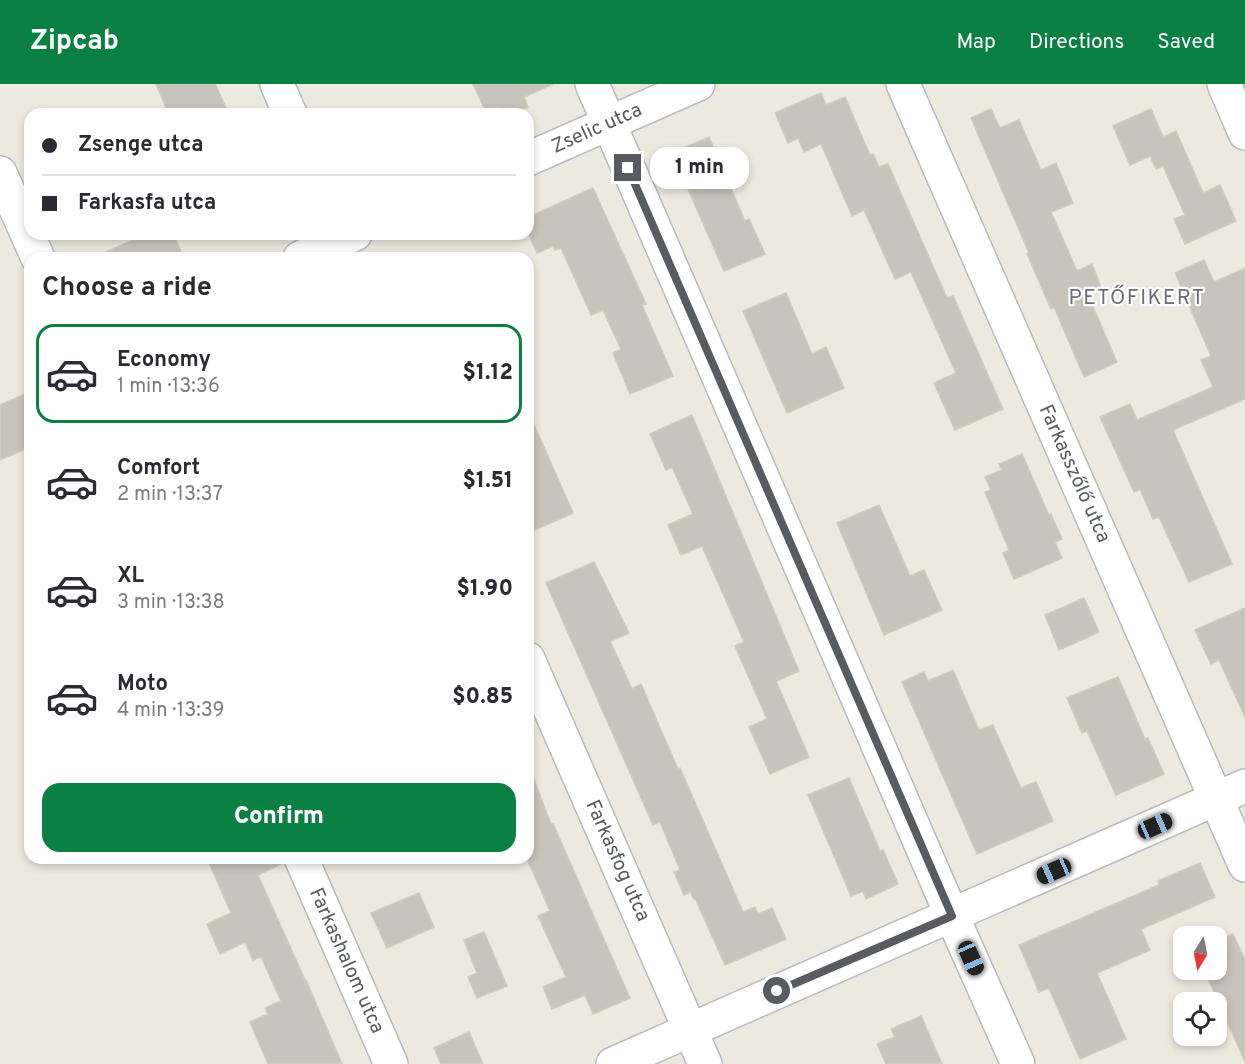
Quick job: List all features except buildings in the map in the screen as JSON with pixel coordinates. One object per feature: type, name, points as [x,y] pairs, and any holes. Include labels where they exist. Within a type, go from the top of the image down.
[{"type":"street","points":[[278,84],[288,108]]},
{"type":"street","points":[[592,84],[1018,1064]]},
{"type":"street","name":"Zselic utca","points":[[534,156],[698,84]]},
{"type":"street","name":"Farkasszőlő utca","points":[[903,84],[1231,793],[1245,865]]},
{"type":"street","points":[[1224,84],[1245,133]]},
{"type":"street","points":[[0,173],[24,227]]},
{"type":"street","points":[[317,252],[348,241]]},
{"type":"street","name":"Farkasfog utca","points":[[534,673],[705,1064]]},
{"type":"street","points":[[613,1064],[1231,793]]},
{"type":"street","name":"Farkashalom utca","points":[[304,864],[391,1064]]},
{"type":"district","name":"PETŐFIKERT","points":[[1137,298]]},
{"type":"route","points":[[628,168],[952,916],[777,991]]}]
